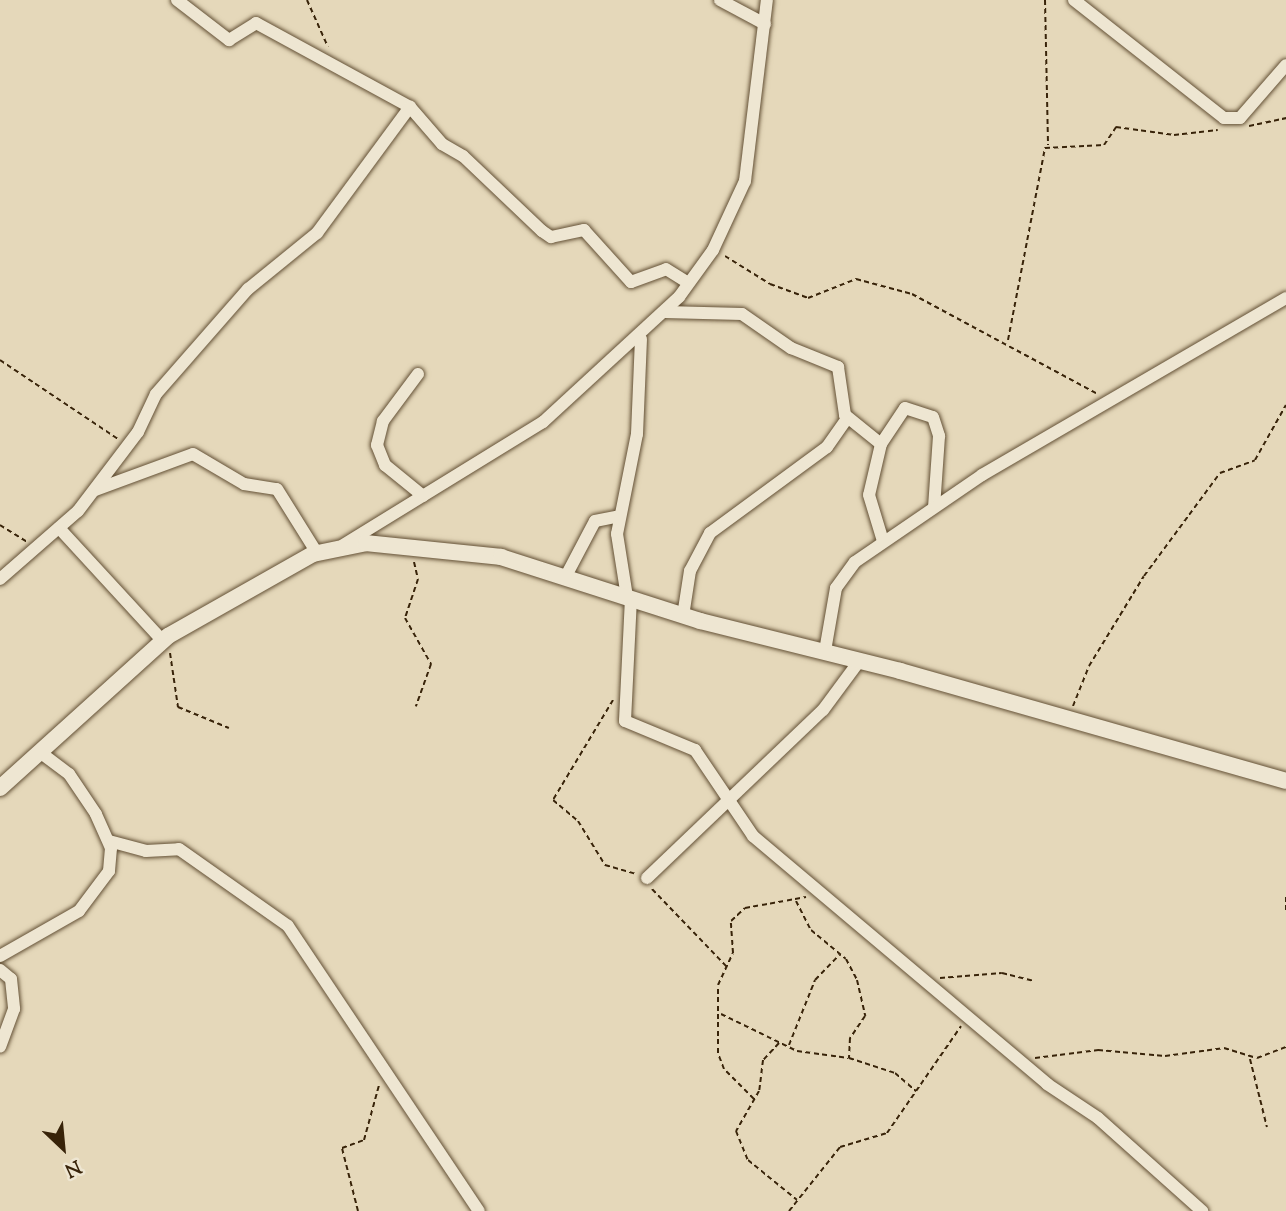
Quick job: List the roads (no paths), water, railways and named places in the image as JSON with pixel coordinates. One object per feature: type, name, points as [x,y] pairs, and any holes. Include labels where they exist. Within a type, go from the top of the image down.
[{"type":"street","points":[[177,0],[229,40],[256,23],[410,107],[442,144],[463,156],[542,231],[559,237],[584,230],[631,282],[666,269],[688,283]]},
{"type":"street","points":[[720,0],[765,24]]},
{"type":"street","points":[[344,545],[542,422],[640,339],[688,283],[713,250],[744,181],[767,0]]},
{"type":"street","points":[[1074,0],[1178,88],[1232,122],[1256,104],[1286,65]]},
{"type":"street","points":[[0,579],[59,528],[95,490],[128,446],[156,394],[248,289],[317,233],[410,107]]},
{"type":"street","points":[[825,651],[841,577],[883,541],[1110,398],[1286,298]]},
{"type":"street","points":[[665,312],[742,314],[791,348],[838,367],[846,418],[827,447],[710,533],[692,564],[683,616]]},
{"type":"street","points":[[640,339],[638,434],[620,516],[617,553],[629,598],[625,721],[695,750],[742,825],[818,895],[1016,1057],[1098,1118],[1202,1211]]},
{"type":"street","points":[[418,374],[383,421],[377,445],[385,465],[422,496]]},
{"type":"street","points":[[883,541],[869,495],[881,443],[905,408],[933,417],[939,436],[934,507]]},
{"type":"street","points":[[846,418],[881,443]]},
{"type":"street","points":[[95,490],[193,454],[244,484],[277,489],[317,553]]},
{"type":"street","points":[[566,576],[594,521],[620,516]]},
{"type":"street","points":[[59,528],[165,638]]},
{"type":"street","points":[[0,788],[44,755],[165,638],[317,553],[344,545],[409,544],[462,548],[566,576],[683,616],[860,660],[1286,781]]},
{"type":"street","points":[[647,878],[724,797],[822,710],[860,660]]},
{"type":"street","points":[[0,956],[91,900],[109,871],[109,841],[81,789],[44,755]]},
{"type":"street","points":[[109,841],[146,851],[179,849],[288,926],[377,1063],[480,1211]]},
{"type":"street","points":[[0,970],[11,979],[14,1009],[0,1047]]}]
